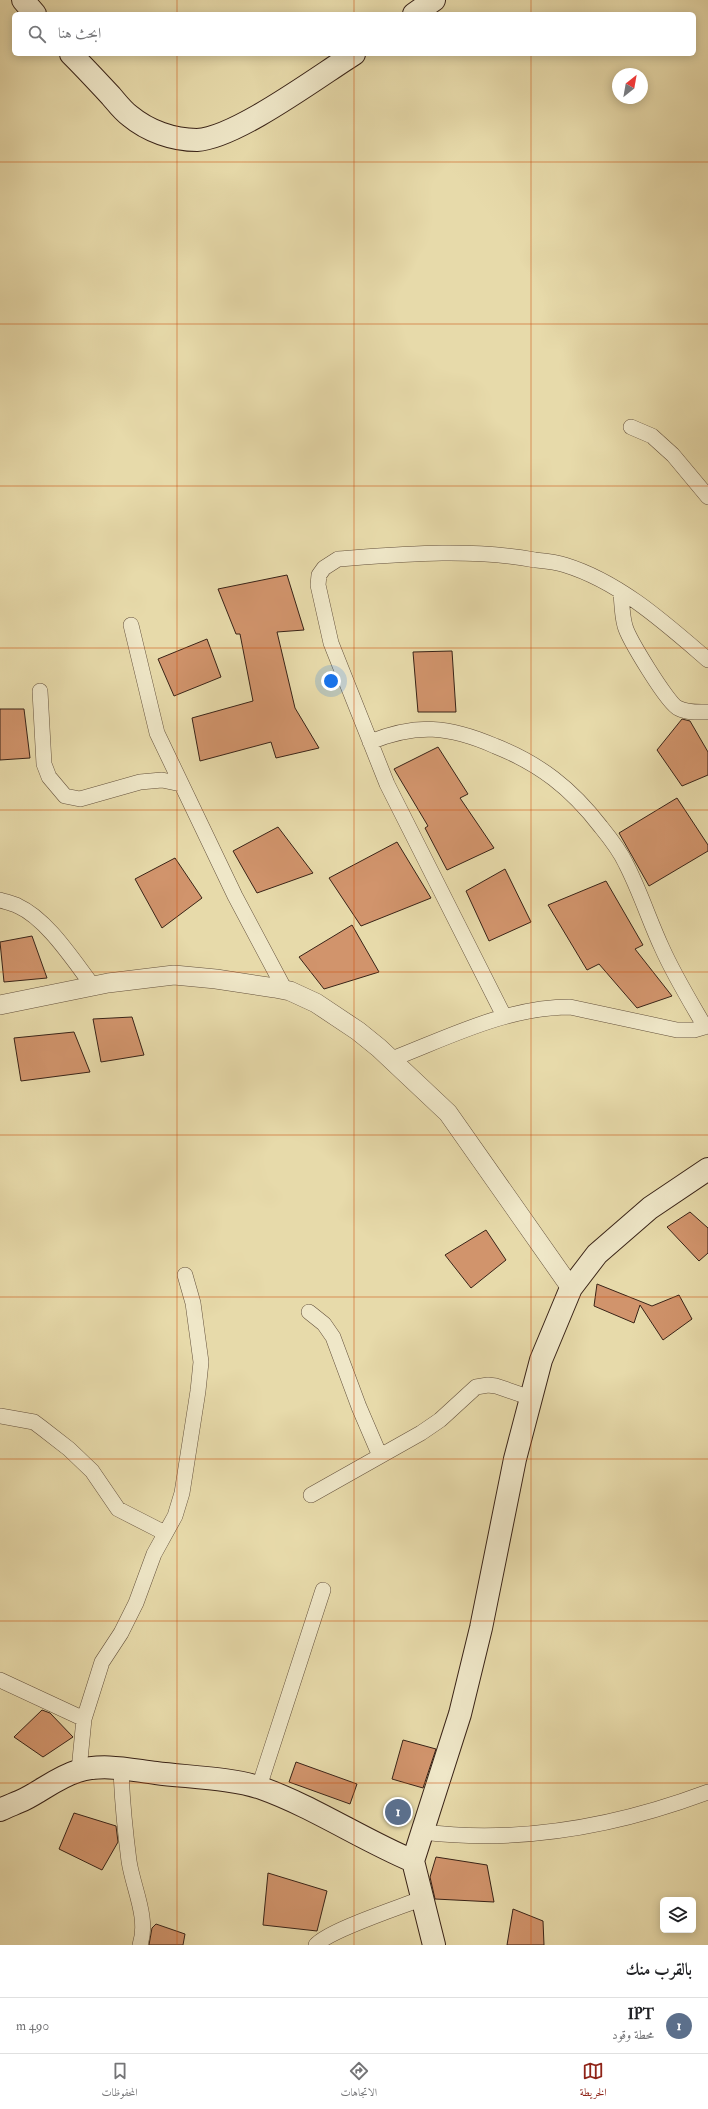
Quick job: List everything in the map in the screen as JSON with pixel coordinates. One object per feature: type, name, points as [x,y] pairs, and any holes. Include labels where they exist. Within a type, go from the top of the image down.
[{"type":"main road","points":[[23,0],[33,12]]},
{"type":"main road","points":[[417,12],[434,0]]},
{"type":"main road","points":[[74,56],[129,116],[150,130],[174,137],[198,140],[214,136],[236,127],[265,111],[351,56]]},
{"type":"main road","points":[[434,1945],[424,1898],[413,1861],[465,1692],[481,1628],[515,1459],[541,1360],[571,1288],[602,1249],[650,1208],[708,1169]]},
{"type":"main road","points":[[0,1810],[25,1799],[53,1781],[79,1770],[103,1767],[121,1769],[259,1787],[301,1805],[344,1826],[380,1847],[413,1861]]},
{"type":"street","points":[[631,427],[652,436],[673,455],[708,497]]},
{"type":"street","points":[[504,1016],[386,784],[331,643],[318,585],[319,575],[331,562],[338,559],[447,552],[512,556],[564,564],[598,579],[657,617],[708,660]]},
{"type":"street","points":[[621,593],[623,616],[629,638],[644,660],[664,696],[677,708],[688,712],[708,712]]},
{"type":"street","points":[[131,625],[156,733],[235,896],[285,990]]},
{"type":"street","points":[[40,691],[44,764],[49,777],[65,796],[80,799],[140,782],[162,780],[181,784]]},
{"type":"street","points":[[370,742],[401,731],[426,728],[442,730],[479,738],[513,752],[550,774],[589,811],[626,863],[662,947],[707,1026],[694,1030],[677,1030],[570,1007],[538,1010],[504,1016],[392,1059]]},
{"type":"street","points":[[0,900],[18,906],[36,918],[64,948],[93,986]]},
{"type":"street","points":[[0,1005],[93,986],[174,975],[216,979],[285,990],[316,1003],[358,1031],[392,1059],[448,1113],[571,1288]]},
{"type":"street","points":[[79,1770],[84,1719],[102,1662],[131,1613],[156,1549],[175,1516],[182,1493],[201,1362],[193,1303],[185,1275]]},
{"type":"street","points":[[309,1312],[324,1324],[334,1336],[361,1414],[380,1456]]},
{"type":"street","points":[[311,1495],[440,1420],[476,1387],[488,1385],[531,1398]]},
{"type":"street","points":[[0,1416],[34,1422],[87,1466],[118,1509],[165,1533]]},
{"type":"street","points":[[259,1787],[324,1590]]},
{"type":"street","points":[[0,1680],[84,1719]]},
{"type":"street","points":[[121,1769],[125,1829],[134,1884],[142,1913],[143,1925],[140,1945]]},
{"type":"street","points":[[423,1832],[478,1837],[543,1834],[624,1818],[683,1802],[708,1792]]},
{"type":"street","points":[[316,1945],[337,1932],[424,1898]]},
{"type":"building","points":[[287,575],[304,630],[277,632],[295,708],[319,748],[276,758],[271,742],[200,761],[192,718],[253,701],[240,634],[236,634],[218,589]]},
{"type":"building","points":[[207,639],[221,677],[174,696],[158,659]]},
{"type":"building","points":[[452,651],[456,712],[418,712],[413,652]]},
{"type":"building","points":[[0,709],[24,709],[30,758],[0,760]]},
{"type":"building","points":[[682,719],[690,721],[708,752],[708,775],[682,786],[657,750]]},
{"type":"building","points":[[438,747],[468,794],[460,798],[494,848],[447,870],[425,828],[428,826],[394,769]]},
{"type":"building","points":[[677,798],[708,845],[708,851],[649,886],[619,833]]},
{"type":"building","points":[[278,827],[313,873],[257,893],[233,851]]},
{"type":"building","points":[[397,842],[431,898],[361,926],[329,878]]},
{"type":"building","points":[[175,858],[202,898],[162,928],[135,879]]},
{"type":"building","points":[[505,869],[531,922],[489,941],[466,891]]},
{"type":"building","points":[[606,881],[643,945],[635,949],[672,996],[637,1008],[599,964],[587,970],[548,905]]},
{"type":"building","points":[[352,925],[379,972],[324,989],[299,957]]},
{"type":"building","points":[[32,936],[47,978],[4,982],[0,942]]},
{"type":"building","points":[[132,1017],[144,1055],[101,1062],[93,1019]]},
{"type":"building","points":[[74,1032],[90,1072],[21,1081],[14,1038]]},
{"type":"building","points":[[690,1212],[708,1228],[708,1253],[699,1261],[667,1227]]},
{"type":"building","points":[[486,1230],[506,1260],[471,1288],[445,1255]]},
{"type":"building","points":[[597,1284],[652,1306],[679,1295],[692,1319],[663,1340],[640,1305],[634,1323],[594,1306]]},
{"type":"building","points":[[42,1710],[50,1713],[73,1737],[43,1757],[14,1737]]},
{"type":"building","points":[[403,1740],[436,1749],[423,1788],[392,1779]]},
{"type":"building","points":[[296,1762],[357,1784],[350,1804],[289,1782]]},
{"type":"building","points":[[74,1813],[116,1826],[118,1842],[102,1870],[59,1849]]},
{"type":"building","points":[[436,1857],[487,1865],[494,1902],[435,1899],[430,1877]]},
{"type":"building","points":[[268,1873],[327,1891],[317,1931],[263,1925]]},
{"type":"building","points":[[513,1909],[543,1921],[544,1945],[507,1945]]},
{"type":"building","points":[[156,1924],[185,1934],[183,1945],[149,1945],[152,1928]]},
{"type":"place","name":"IPT","points":[[398,1812]]}]
